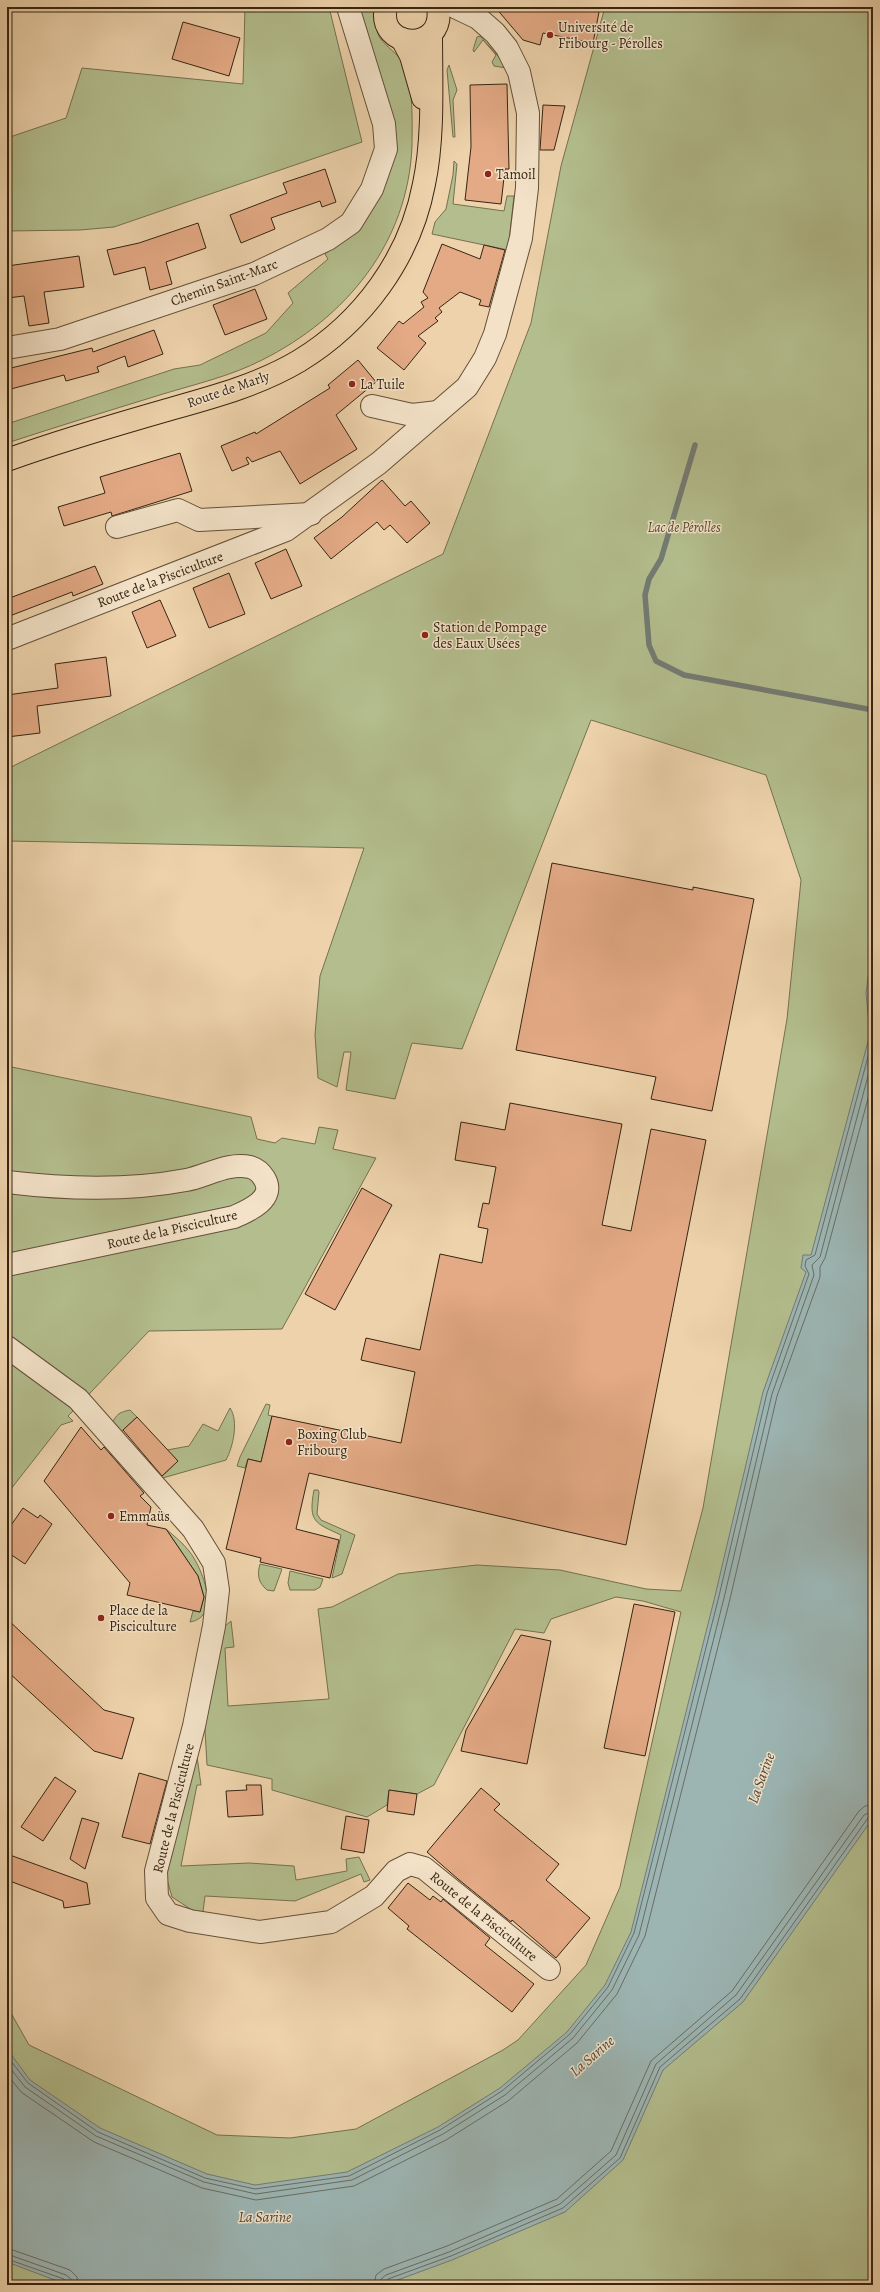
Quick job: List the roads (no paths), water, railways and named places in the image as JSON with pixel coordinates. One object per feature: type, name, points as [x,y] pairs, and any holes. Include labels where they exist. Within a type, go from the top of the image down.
[{"type":"main road","points":[[402,39],[417,41],[431,34],[439,21],[438,7]]},
{"type":"main road","name":"Route de Marly","points":[[385,8],[386,23],[390,30],[402,39],[411,56],[420,81],[429,132]]},
{"type":"main road","name":"Route de Marly","points":[[7,460],[76,436],[239,389],[278,372],[317,349],[364,307],[397,261],[410,234],[425,183],[431,107],[431,34]]},
{"type":"street","name":"Chemin Saint-Marc","points":[[7,348],[60,338],[254,274],[328,239],[351,223],[372,189],[386,149],[384,124],[348,7]]},
{"type":"street","name":"Route de la Pisciculture","points":[[7,639],[286,530],[311,514],[380,463],[467,387],[484,358],[495,334],[521,238],[527,188],[528,113],[520,72],[507,48],[495,33],[478,18],[455,7]]},
{"type":"street","points":[[372,406],[412,416],[438,412]]},
{"type":"street","points":[[117,527],[178,510],[199,520],[311,514]]},
{"type":"street","name":"Route de la Pisciculture","points":[[7,1182],[48,1186],[130,1186],[187,1180],[223,1168],[240,1166],[252,1167],[260,1172],[266,1182],[267,1190],[262,1200],[253,1210],[234,1217],[7,1265]]},
{"type":"street","name":"Route de la Pisciculture","points":[[7,1347],[78,1399],[193,1529],[214,1563],[218,1590],[214,1626],[194,1726],[156,1871],[157,1898],[168,1914],[190,1921],[260,1932],[331,1922],[374,1896],[396,1871],[410,1864],[424,1868],[549,1969]]},
{"type":"water","name":"La Sarine","points":[[873,941],[873,1818],[743,2002],[663,2070],[623,2160],[565,2212],[452,2260],[384,2285],[68,2285],[7,2262],[7,2049],[30,2080],[100,2128],[207,2174],[255,2185],[347,2172],[438,2127],[500,2088],[567,2032],[605,1985],[631,1932],[715,1596],[763,1392],[806,1272],[801,1268],[803,1255],[811,1255],[870,1034],[866,993]]},
{"type":"waterway","points":[[695,445],[661,559],[649,579],[645,595],[649,645],[656,661],[684,675],[873,710]]},
{"type":"place","name":"Université de Fribourg - Pérolles","points":[[550,35]]},
{"type":"place","name":"Tamoil","points":[[488,174]]},
{"type":"place","name":"La Tuile","points":[[352,384]]},
{"type":"place","name":"Station de Pompage des Eaux Usées","points":[[425,635]]},
{"type":"place","name":"Boxing Club Fribourg","points":[[289,1442]]},
{"type":"place","name":"Emmaüs","points":[[111,1516]]},
{"type":"place","name":"Place de la Pisciculture","points":[[101,1618]]},
{"type":"park label","name":"Lac de Pérolles","points":[[684,527]]}]
